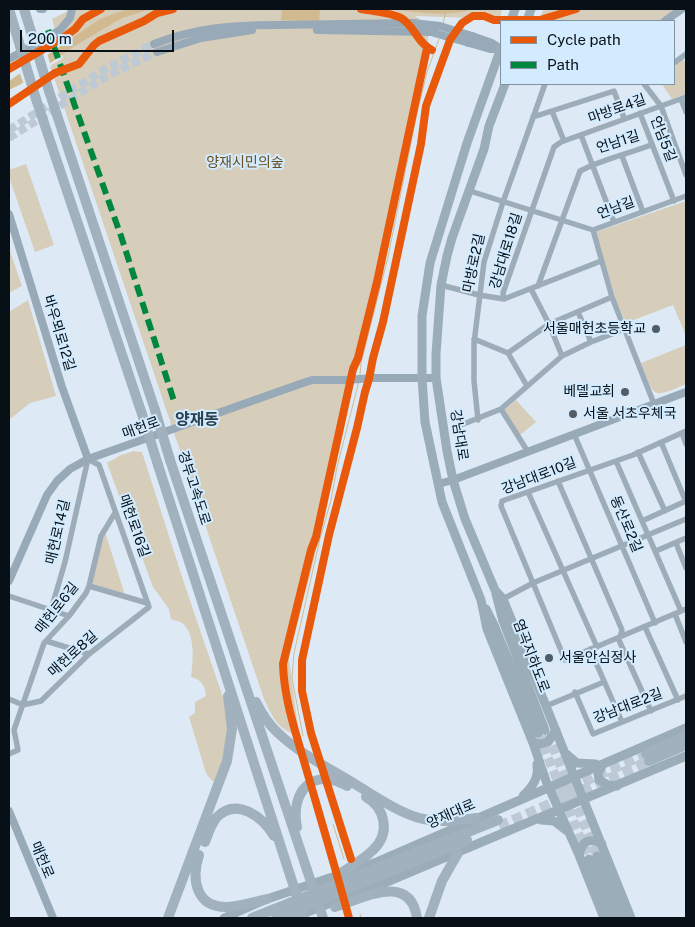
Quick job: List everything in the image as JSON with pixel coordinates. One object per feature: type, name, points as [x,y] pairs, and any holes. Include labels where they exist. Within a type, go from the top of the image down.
[{"type":"highway","name":"경부고속도로","points":[[9,9],[36,99],[142,414],[285,860],[306,918]]},
{"type":"highway","name":"경부고속도로","points":[[24,9],[170,460],[323,918]]},
{"type":"highway","points":[[238,665],[264,717],[276,732],[304,753],[398,809],[414,816],[445,822],[476,818]]},
{"type":"highway","points":[[168,918],[227,762],[232,729],[226,673]]},
{"type":"highway","points":[[686,736],[648,757],[686,745]]},
{"type":"highway","points":[[302,855],[295,813],[301,792],[309,784],[317,780],[328,778],[340,782],[374,802],[381,811],[383,819],[382,836],[374,849],[341,873]]},
{"type":"highway","points":[[267,900],[224,906],[209,902],[201,894],[196,886],[195,873],[212,824],[218,816],[226,811],[236,809],[250,812],[262,820],[270,829],[285,860]]},
{"type":"highway","name":"양재대로","points":[[252,918],[499,823],[276,918]]},
{"type":"highway","points":[[429,918],[442,881],[458,853]]},
{"type":"highway","points":[[335,907],[382,891],[392,890],[401,893],[409,900],[415,908],[417,918]]},
{"type":"main road","points":[[500,52],[467,143],[430,263],[422,316],[422,378],[425,422],[438,484],[452,530],[481,600],[487,629],[533,742],[548,787],[579,855],[604,918]]},
{"type":"main road","name":"강남대로","points":[[505,85],[489,126],[484,149],[470,191],[452,238],[441,284],[436,378],[446,451],[452,480],[465,519],[495,590],[503,599],[631,918]]},
{"type":"main road","name":"염곡지하도로","points":[[481,600],[542,731],[503,621],[495,590]]},
{"type":"main road","name":"양재대로","points":[[224,918],[267,900],[377,862],[686,728]]},
{"type":"main road","points":[[533,742],[540,744],[548,742],[556,730]]},
{"type":"main road","points":[[510,803],[519,800],[534,785],[537,778],[533,742]]},
{"type":"main road","points":[[564,752],[570,759],[580,763],[603,764],[598,773],[599,780],[605,784],[617,786]]},
{"type":"main road","points":[[306,918],[335,907],[363,892],[560,811],[686,756]]},
{"type":"main road","points":[[594,826],[592,808],[600,793]]},
{"type":"main road","points":[[536,820],[554,822],[570,834]]},
{"type":"main road","points":[[579,855],[582,845],[587,841],[602,844]]},
{"type":"main road","points":[[613,918],[593,857],[622,918]]},
{"type":"main road","points":[[292,918],[363,892]]},
{"type":"street","points":[[9,59],[60,30],[70,18],[72,9]]},
{"type":"street","points":[[666,20],[682,9]]},
{"type":"street","points":[[154,44],[214,27],[275,27],[417,30],[471,40],[490,49],[500,49]]},
{"type":"street","points":[[157,52],[201,38],[229,32],[275,27]]},
{"type":"street","points":[[675,62],[686,56]]},
{"type":"street","name":"마방로2길","points":[[478,420],[474,381],[474,339],[487,248],[545,85]]},
{"type":"street","name":"마방로4길","points":[[646,85],[661,106],[686,176]]},
{"type":"street","points":[[533,118],[614,91],[624,118]]},
{"type":"street","points":[[684,98],[686,112]]},
{"type":"street","name":"마방로4길","points":[[582,135],[624,118],[684,98]]},
{"type":"street","points":[[552,111],[564,141],[582,135]]},
{"type":"street","name":"언남5길","points":[[640,113],[674,201]]},
{"type":"street","name":"언남1길","points":[[582,135],[614,222]]},
{"type":"street","name":"강남대로18길","points":[[504,299],[503,293],[554,147],[564,141]]},
{"type":"street","name":"언남1길","points":[[593,164],[651,145]]},
{"type":"street","points":[[622,156],[643,212]]},
{"type":"street","points":[[538,286],[580,172],[593,164]]},
{"type":"street","name":"강남대로18길","points":[[470,191],[592,230]]},
{"type":"street","name":"언남길","points":[[654,404],[612,298],[592,230],[686,196]]},
{"type":"street","name":"바우뫼로12길","points":[[9,214],[62,388],[88,459]]},
{"type":"street","points":[[441,284],[479,295],[504,299],[601,261]]},
{"type":"street","points":[[531,289],[549,324],[562,356]]},
{"type":"street","points":[[508,353],[549,324],[612,298]]},
{"type":"street","points":[[578,312],[591,342]]},
{"type":"street","points":[[461,426],[501,410],[562,356],[624,329]]},
{"type":"street","points":[[474,339],[508,353],[527,386]]},
{"type":"street","name":"매헌로","points":[[9,581],[47,495],[57,481],[70,469],[88,459],[312,380],[436,378]]},
{"type":"street","points":[[438,484],[686,392]]},
{"type":"street","points":[[501,410],[528,452]]},
{"type":"street","name":"강남대로10길","points":[[533,582],[501,506],[502,501],[638,452],[684,432],[686,444]]},
{"type":"street","name":"동산로2길","points":[[574,434],[655,623]]},
{"type":"street","points":[[642,521],[686,502],[661,442]]},
{"type":"street","points":[[638,452],[665,511]]},
{"type":"street","name":"매헌로16길","points":[[88,459],[99,466],[146,594],[148,605]]},
{"type":"street","name":"매헌로14길","points":[[51,610],[65,562],[88,459]]},
{"type":"street","points":[[533,582],[565,660],[684,610],[642,521],[616,460]]},
{"type":"street","points":[[558,481],[622,630],[619,638],[651,711]]},
{"type":"street","points":[[528,492],[597,647]]},
{"type":"street","name":"매헌로6길","points":[[9,754],[18,750],[14,730],[46,641],[69,616],[86,593],[101,536],[115,513]]},
{"type":"street","points":[[503,599],[533,582],[686,519]]},
{"type":"street","points":[[656,551],[686,538]]},
{"type":"street","points":[[676,543],[686,568]]},
{"type":"street","name":"매헌로6길","points":[[89,586],[148,605]]},
{"type":"street","points":[[9,596],[69,616]]},
{"type":"street","name":"매헌로8길","points":[[23,704],[41,701],[89,654],[148,605]]},
{"type":"street","points":[[675,614],[686,642]]},
{"type":"street","points":[[645,627],[678,700]]},
{"type":"street","points":[[46,641],[89,654]]},
{"type":"street","points":[[590,649],[622,722]]},
{"type":"street","points":[[546,706],[575,692],[604,682]]},
{"type":"street","name":"강남대로2길","points":[[575,692],[593,734],[686,696]]},
{"type":"street","points":[[9,700],[23,704]]},
{"type":"street","name":"매헌로","points":[[9,811],[12,828],[53,918]]},
{"type":"green space","name":"양재시민의숲","points":[[72,9],[502,9],[500,19],[415,16],[426,26],[428,41],[323,523],[289,658],[299,736],[281,727],[270,712],[264,699],[50,66],[63,58],[52,19]]},
{"type":"green space","points":[[544,9],[678,9],[662,20],[538,20]]},
{"type":"green space","points":[[683,59],[686,64],[686,94],[672,99],[663,85],[675,85],[675,66]]},
{"type":"green space","points":[[26,164],[54,245],[35,252],[9,177],[9,170]]},
{"type":"green space","points":[[686,201],[686,336],[673,305],[626,323],[616,300],[596,232]]},
{"type":"green space","points":[[9,248],[22,286],[9,293]]},
{"type":"green space","points":[[28,300],[56,396],[30,403],[9,420],[9,312]]},
{"type":"green space","points":[[686,345],[686,384],[666,392],[656,392],[652,389],[641,363]]},
{"type":"green space","points":[[516,400],[536,422],[519,436],[503,411]]},
{"type":"green space","points":[[134,451],[142,452],[224,700],[229,726],[218,779],[215,782],[206,773],[189,717],[195,713],[195,702],[206,696],[202,684],[191,677],[192,641],[190,634],[182,623],[171,619],[169,609],[153,587],[107,463],[121,455]]},
{"type":"green space","points":[[105,532],[125,595],[92,585]]},
{"type":"shaded area","points":[[127,9],[151,9],[122,18],[73,47],[21,84],[9,90],[9,81],[100,19]]},
{"type":"shaded area","points":[[282,9],[320,9],[319,22],[281,20]]},
{"type":"shaded area","points":[[389,9],[473,9],[442,14]]},
{"type":"pier","points":[[47,53],[51,66],[24,85],[19,71]]},
{"type":"waterway","points":[[443,23],[446,12]]},
{"type":"waterway","points":[[360,375],[361,363],[388,257],[417,113],[427,72],[439,39]]},
{"type":"waterway","points":[[303,736],[292,678],[294,653],[359,381]]},
{"type":"waterway","points":[[333,824],[344,859]]},
{"type":"waterway","points":[[360,914],[361,918]]},
{"type":"tunnel","points":[[9,130],[105,69],[154,44]]},
{"type":"tunnel","points":[[9,138],[107,76],[157,52]]},
{"type":"tunnel","points":[[538,733],[589,859]]},
{"type":"tunnel","points":[[547,733],[597,856]]},
{"type":"tunnel","points":[[556,794],[646,754]]},
{"type":"tunnel","points":[[499,826],[649,761]]},
{"type":"marked path","points":[[48,30],[121,236],[174,401]]},
{"type":"cycle path","points":[[9,69],[64,37],[75,29],[83,19],[101,9]]},
{"type":"cycle path","points":[[9,104],[55,73],[79,64],[99,41],[144,21],[157,13],[173,9]]},
{"type":"cycle path","points":[[361,9],[387,13],[401,18],[423,43],[432,50]]},
{"type":"cycle path","points":[[351,859],[311,733],[302,691],[302,660],[329,535],[383,322],[421,144],[426,106],[450,40],[462,23],[473,16],[484,16],[494,20],[540,20],[576,9]]},
{"type":"cycle path","points":[[349,918],[292,720],[283,664],[311,550],[316,537],[353,369],[358,358],[377,282],[427,48]]},
{"type":"place","name":"서울매헌초등학교","points":[[656,329]]},
{"type":"place","name":"베델교회","points":[[625,392]]},
{"type":"place","name":"서울 서초우체국","points":[[573,414]]},
{"type":"place","name":"서울안심정사","points":[[549,658]]},
{"type":"district","name":"양재동","points":[[197,420]]}]
